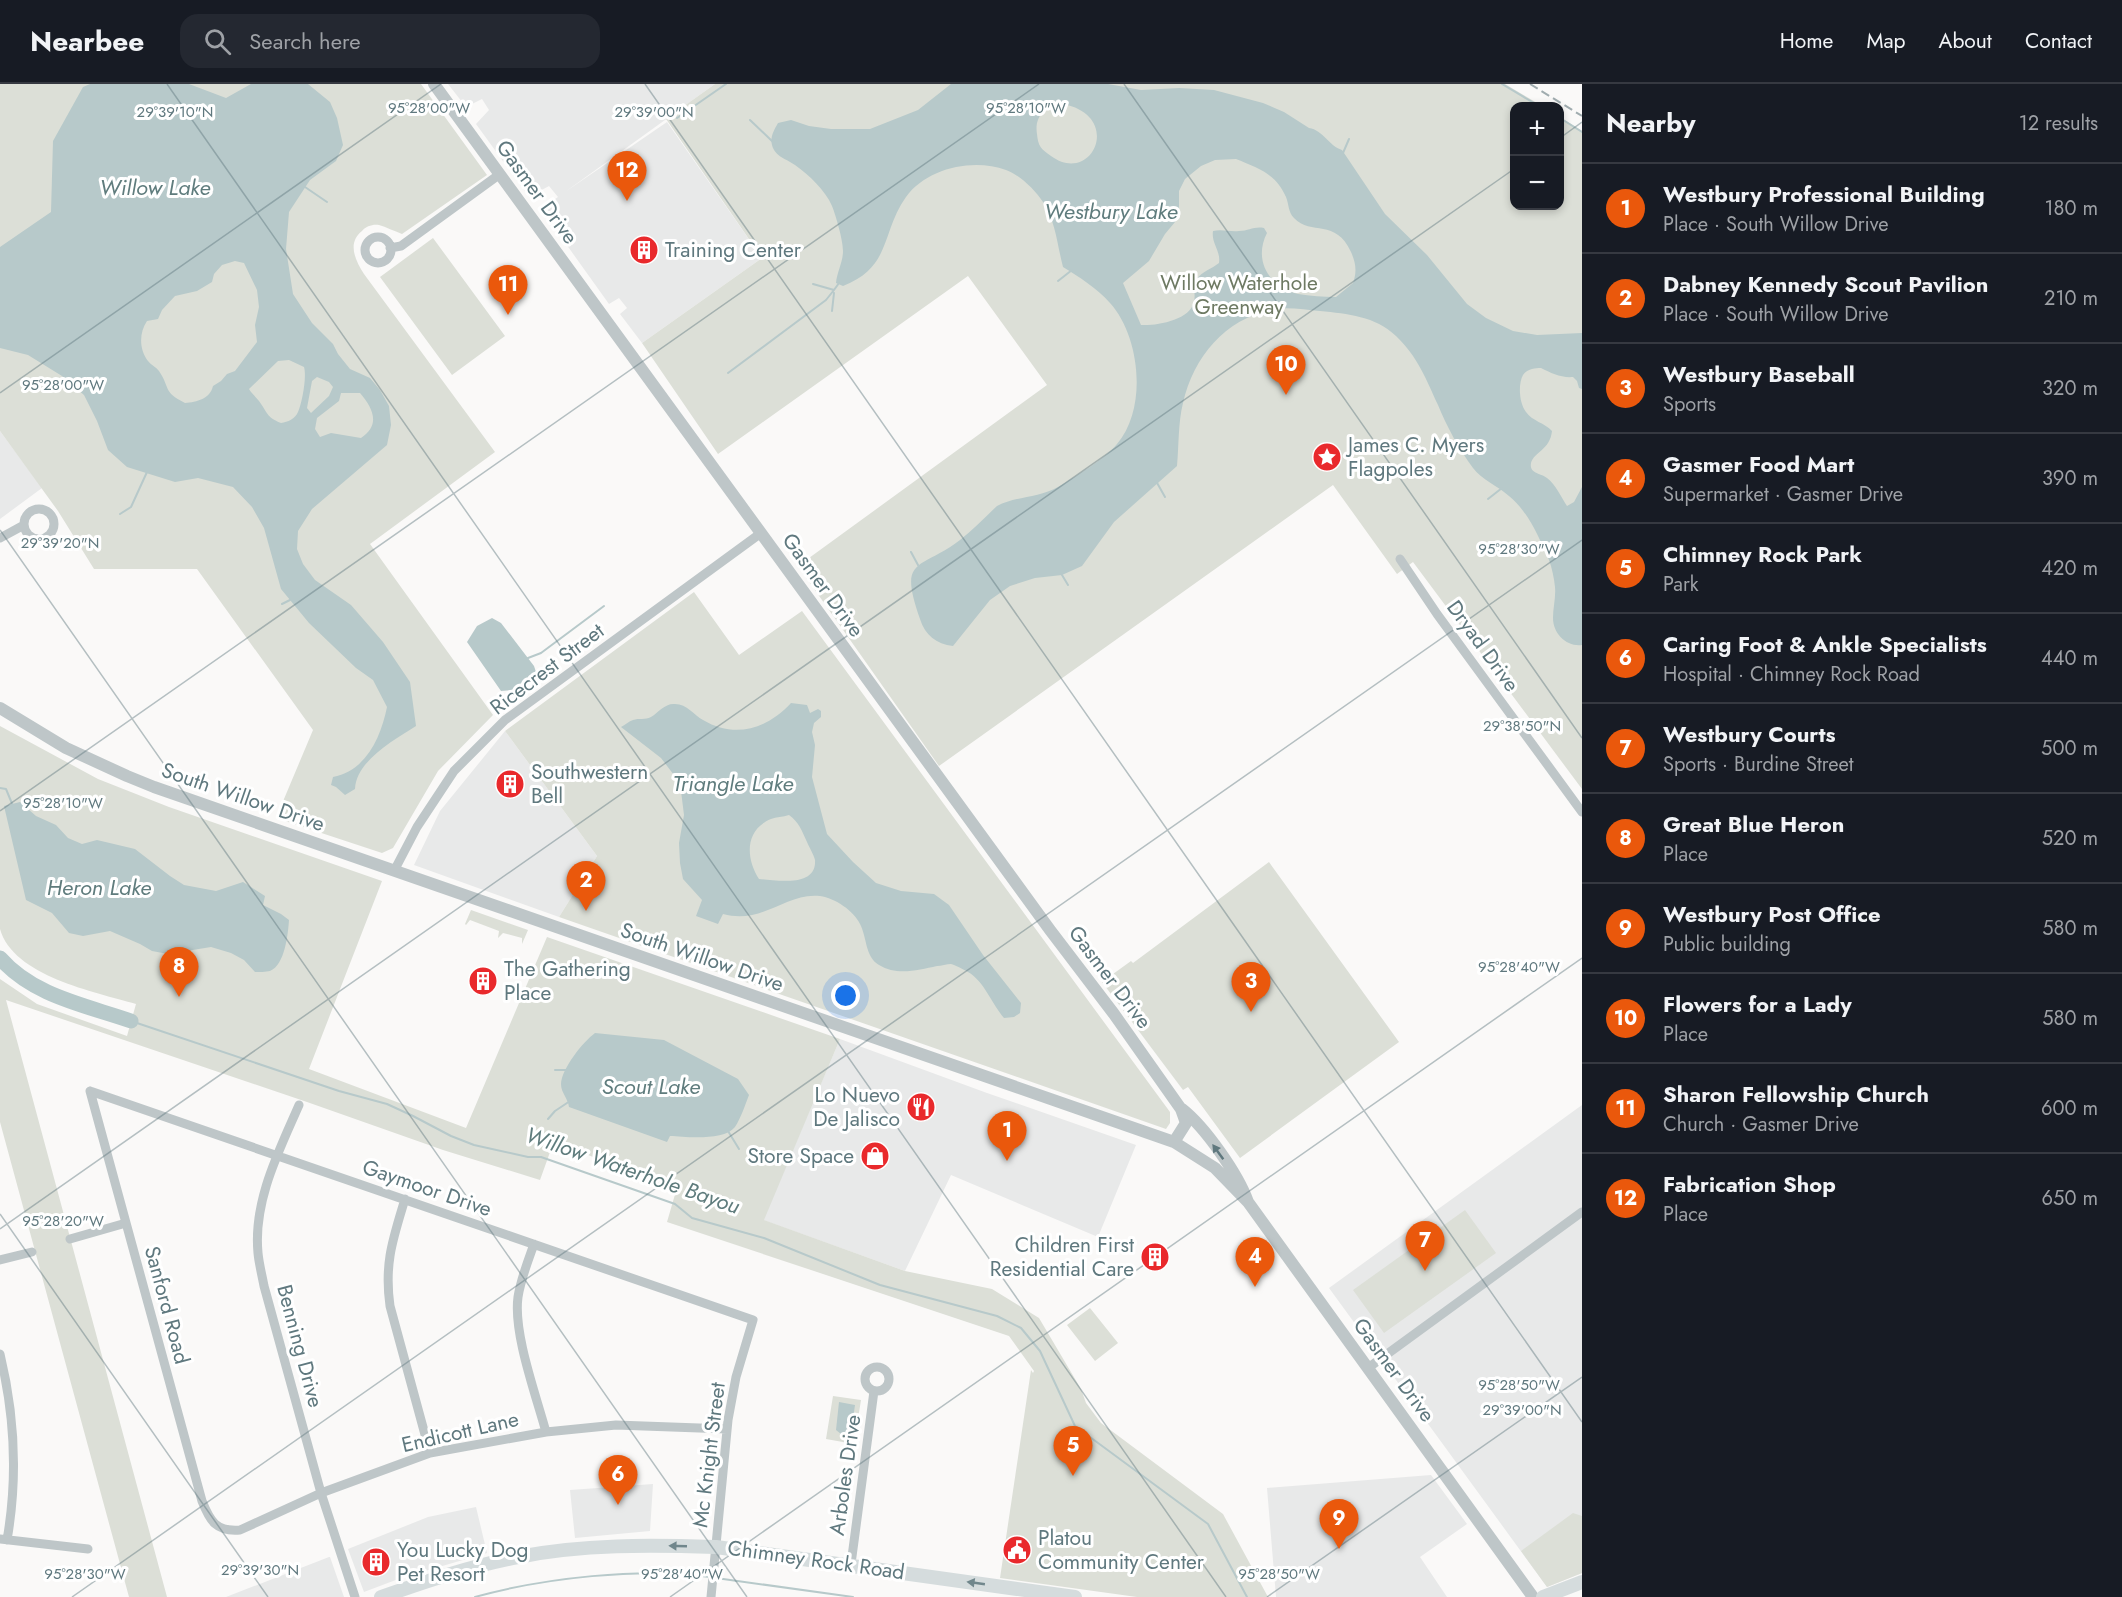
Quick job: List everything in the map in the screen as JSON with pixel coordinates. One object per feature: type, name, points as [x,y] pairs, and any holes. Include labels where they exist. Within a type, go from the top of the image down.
[{"type":"main road","name":"Chimney Rock Road","points":[[381,1597],[467,1569],[520,1557],[567,1550],[623,1546],[851,1564],[1076,1597]]},
{"type":"main road","points":[[1543,1597],[1582,1582]]},
{"type":"street","name":"Gasmer Drive","points":[[434,84],[1050,930],[1181,1108],[1193,1118],[1242,1184],[1248,1202],[1533,1597]]},
{"type":"street","points":[[390,248],[401,246],[500,174]]},
{"type":"street","points":[[0,538],[24,525]]},
{"type":"street","name":"Ricecrest Street","points":[[394,871],[417,826],[454,771],[505,720],[761,533]]},
{"type":"street","name":"Dryad Drive","points":[[1400,559],[1437,614],[1582,812]]},
{"type":"street","name":"South Willow Drive","points":[[0,708],[66,747],[127,776],[1174,1142],[1215,1168],[1248,1202]]},
{"type":"street","name":"Gaymoor Drive","points":[[90,1091],[753,1320]]},
{"type":"street","name":"Sanford Road","points":[[90,1091],[202,1501],[215,1525]]},
{"type":"street","name":"Benning Drive","points":[[299,1105],[277,1156],[262,1205],[258,1253],[264,1286],[321,1492],[355,1597]]},
{"type":"street","points":[[1174,1142],[1186,1123],[1181,1108]]},
{"type":"street","points":[[405,1200],[388,1258],[388,1290],[390,1306],[430,1453]]},
{"type":"street","points":[[1368,1368],[1582,1212]]},
{"type":"street","points":[[70,1239],[126,1223]]},
{"type":"street","points":[[534,1244],[521,1282],[517,1315],[520,1336],[546,1432]]},
{"type":"street","points":[[0,1260],[32,1252]]},
{"type":"street","name":"Mc Knight Street","points":[[711,1594],[727,1429],[736,1377],[753,1320]]},
{"type":"street","points":[[0,1354],[10,1399],[15,1458],[12,1507],[4,1539],[88,1549]]},
{"type":"street","name":"Arboles Drive","points":[[851,1564],[874,1391]]},
{"type":"street","name":"Endicott Lane","points":[[215,1525],[229,1531],[240,1530],[321,1492],[430,1453],[546,1432],[616,1425],[727,1429]]},
{"type":"shaded area","points":[[448,84],[715,84],[565,192],[667,122],[762,258],[642,343],[620,314],[627,308],[619,298],[609,304],[541,209],[558,197],[549,186],[529,197],[476,124],[489,110],[482,99],[466,107]]},
{"type":"shaded area","points":[[0,431],[42,488],[0,519]]},
{"type":"shaded area","points":[[505,731],[597,856],[559,917],[414,865],[440,811]]},
{"type":"shaded area","points":[[840,1039],[1136,1145],[1098,1237],[951,1175],[905,1271],[763,1220]]},
{"type":"shaded area","points":[[1582,1105],[1582,1573],[1547,1587],[1329,1288]]},
{"type":"shaded area","points":[[1431,1475],[1467,1524],[1420,1557],[1447,1597],[1276,1597],[1267,1488]]},
{"type":"shaded area","points":[[653,1484],[650,1531],[575,1538],[570,1490]]},
{"type":"shaded area","points":[[476,1507],[487,1553],[401,1578],[364,1592],[348,1549],[428,1517]]},
{"type":"shaded area","points":[[329,1557],[344,1597],[226,1597]]},
{"type":"green space","points":[[0,84],[421,84],[487,175],[402,234],[379,225],[372,225],[357,236],[354,246],[355,257],[364,274],[495,452],[370,544],[493,715],[438,771],[393,848],[382,853],[276,818],[313,730],[197,569],[94,569],[58,511],[0,431]]},
{"type":"green space","name":"Willow Waterhole Greenway","points":[[715,84],[1505,84],[1535,102],[1510,102],[1510,210],[1564,210],[1564,120],[1582,131],[1582,789],[1413,562],[1397,574],[1333,485],[939,766],[798,566],[1047,385],[968,276],[718,454],[642,343],[762,258],[666,119]]},
{"type":"green space","points":[[433,238],[505,336],[452,375],[380,277]]},
{"type":"green space","points":[[694,592],[739,655],[802,611],[1170,1112],[1170,1123],[1166,1129],[559,917],[597,856],[505,731]]},
{"type":"green space","points":[[0,726],[98,779],[169,807],[382,881],[309,1069],[466,1128],[547,937],[840,1039],[764,1220],[905,1271],[992,1289],[1039,1318],[1081,1389],[1086,1403],[1101,1423],[1223,1514],[1268,1597],[1137,1597],[1000,1578],[1031,1370],[1033,1373],[1034,1371],[1009,1336],[667,1222],[676,1191],[554,1141],[540,1180],[443,1150],[6,1000],[167,1597],[129,1597],[0,1122],[0,979],[37,1004],[127,1036],[136,1004],[78,987],[38,970],[21,959],[8,945],[0,929]]},
{"type":"green space","points":[[1269,862],[1399,1042],[1240,1158],[1188,1087],[1183,1090],[1102,982],[1131,961],[1133,963]]},
{"type":"green space","points":[[471,910],[528,930],[522,944],[522,938],[503,933],[498,938],[499,931],[470,920],[466,925]]},
{"type":"green space","points":[[1465,1210],[1496,1253],[1384,1333],[1353,1290]]},
{"type":"green space","points":[[1090,1308],[1118,1343],[1095,1361],[1067,1325]]},
{"type":"green space","points":[[833,1396],[861,1400],[854,1444],[826,1439]]},
{"type":"green space","points":[[1573,1513],[1582,1516],[1582,1573],[1547,1587],[1521,1551]]},
{"type":"water","name":"Willow Lake","points":[[90,84],[189,84],[226,98],[251,84],[308,84],[330,102],[337,118],[343,145],[336,161],[310,180],[289,212],[286,249],[293,294],[312,323],[333,344],[350,369],[370,378],[380,390],[389,406],[391,425],[387,445],[312,509],[298,531],[297,549],[303,564],[315,580],[351,605],[383,642],[410,682],[416,726],[369,760],[357,779],[355,789],[345,795],[331,785],[333,777],[355,768],[370,751],[381,730],[387,707],[373,680],[356,668],[309,623],[281,589],[264,528],[252,507],[233,487],[198,478],[175,482],[127,467],[108,450],[84,395],[62,376],[28,355],[0,348],[0,247],[51,212],[53,141],[83,87]],"holes":[[[235,261],[244,263],[257,290],[259,307],[255,325],[257,342],[235,371],[227,374],[213,386],[206,397],[185,403],[170,392],[159,371],[145,356],[141,341],[143,331],[147,321],[158,319],[162,310],[175,296],[197,291],[212,282],[214,274],[222,265]],[[289,360],[304,367],[305,371],[304,390],[298,412],[291,420],[281,423],[270,417],[249,389],[278,361]],[[317,377],[329,382],[333,387],[329,396],[311,413],[307,408],[312,381]],[[341,393],[360,393],[371,410],[373,416],[371,428],[361,438],[331,433],[320,437],[315,429],[317,418],[339,401]]]},
{"type":"water","name":"Westbury Lake","points":[[951,84],[1108,84],[1141,90],[1179,88],[1214,90],[1263,103],[1314,129],[1342,150],[1385,214],[1427,255],[1467,304],[1486,318],[1513,331],[1537,335],[1582,333],[1582,389],[1573,377],[1560,376],[1541,368],[1531,369],[1525,373],[1521,379],[1520,388],[1522,404],[1526,412],[1552,431],[1545,447],[1533,459],[1532,469],[1550,481],[1567,506],[1574,502],[1582,487],[1582,645],[1566,642],[1555,629],[1553,573],[1533,526],[1523,510],[1505,492],[1473,468],[1449,430],[1421,369],[1404,344],[1388,329],[1361,317],[1286,308],[1257,314],[1242,321],[1227,330],[1204,355],[1188,386],[1183,403],[1179,426],[1177,466],[1114,522],[1082,566],[1062,575],[1035,578],[1010,586],[990,600],[953,646],[932,638],[922,625],[914,599],[911,584],[912,574],[916,568],[960,540],[997,506],[1051,491],[1105,456],[1127,429],[1136,392],[1136,372],[1134,353],[1120,317],[1099,292],[1063,267],[1053,225],[1043,202],[1027,183],[1006,170],[979,165],[965,166],[951,168],[926,179],[906,197],[892,223],[878,259],[870,269],[843,286],[836,283],[843,251],[841,235],[832,206],[825,194],[811,179],[776,152],[772,142],[774,131],[778,123],[791,120],[809,126],[831,129],[870,129],[918,110]],"holes":[[[1063,104],[1082,111],[1093,121],[1097,134],[1095,146],[1089,156],[1079,162],[1066,163],[1051,156],[1042,149],[1038,142],[1039,117],[1047,109]],[[1236,159],[1265,172],[1277,182],[1294,218],[1308,226],[1331,231],[1345,242],[1355,264],[1353,283],[1336,297],[1298,294],[1279,285],[1266,271],[1262,253],[1267,233],[1264,228],[1213,231],[1219,263],[1197,279],[1191,308],[1172,321],[1141,325],[1123,283],[1149,261],[1175,222],[1179,210],[1179,191],[1185,179],[1201,166],[1215,160]]]},
{"type":"water","points":[[492,618],[501,623],[534,666],[536,672],[512,690],[501,691],[467,642],[477,626]]},
{"type":"water","name":"Triangle Lake","points":[[791,703],[807,705],[810,713],[818,709],[821,711],[821,717],[814,723],[812,732],[815,745],[812,777],[827,834],[876,883],[901,891],[934,894],[949,905],[983,955],[1021,1003],[1020,1013],[1014,1017],[1004,1018],[979,981],[968,972],[953,965],[900,971],[879,965],[871,957],[857,919],[843,906],[826,897],[808,896],[750,915],[723,914],[718,924],[696,916],[702,900],[683,879],[680,863],[679,843],[684,815],[680,783],[661,758],[621,727],[633,720],[651,717],[671,704],[683,706],[715,726],[739,730],[761,725],[782,712]],"holes":[[[789,815],[800,827],[814,856],[814,869],[802,879],[784,881],[759,879],[750,854],[750,846],[756,830],[771,819]]]},
{"type":"water","name":"Heron Lake","points":[[20,802],[36,816],[56,825],[68,838],[82,844],[97,840],[135,849],[184,885],[216,891],[243,882],[265,896],[263,905],[289,920],[285,948],[279,962],[270,971],[255,972],[244,960],[211,947],[168,954],[152,951],[110,931],[83,936],[69,933],[52,913],[26,900],[4,806]]},
{"type":"water","name":"Scout Lake","points":[[595,1033],[664,1040],[738,1079],[749,1095],[735,1127],[714,1136],[670,1136],[667,1142],[569,1107],[561,1087],[562,1078],[574,1056]]},
{"type":"water","points":[[839,1402],[855,1405],[851,1432],[841,1434],[836,1430]]},
{"type":"waterway","points":[[677,118],[726,84]]},
{"type":"waterway","points":[[1502,84],[1532,102]]},
{"type":"waterway","points":[[750,120],[773,142]]},
{"type":"waterway","points":[[1564,121],[1582,132]]},
{"type":"waterway","points":[[1343,153],[1349,139]]},
{"type":"waterway","points":[[305,187],[327,202]]},
{"type":"waterway","points":[[1058,281],[1072,270]]},
{"type":"waterway","points":[[813,284],[834,290],[839,283]]},
{"type":"waterway","points":[[728,373],[826,300],[834,290]]},
{"type":"waterway","points":[[832,311],[834,293]]},
{"type":"waterway","points":[[120,514],[131,507],[147,472]]},
{"type":"waterway","points":[[1156,481],[1165,497]]},
{"type":"waterway","points":[[1488,499],[1502,488]]},
{"type":"waterway","points":[[911,552],[918,565]]},
{"type":"waterway","points":[[1062,575],[1068,585]]},
{"type":"waterway","points":[[282,604],[290,600]]},
{"type":"waterway","points":[[528,658],[541,653],[604,606]]},
{"type":"waterway","points":[[0,788],[6,789],[13,806]]},
{"type":"waterway","name":"Willow Waterhole Bayou","points":[[0,958],[28,982],[44,990],[61,998],[131,1021]]},
{"type":"waterway","name":"Willow Waterhole Bayou","points":[[131,1021],[339,1091],[387,1104],[474,1145],[528,1157],[541,1157],[675,1204],[692,1218],[764,1238],[880,1285],[997,1316],[1021,1328],[1040,1351],[1075,1426],[1208,1524],[1247,1597]]},
{"type":"waterway","points":[[555,1070],[568,1070]]},
{"type":"waterway","points":[[548,1119],[570,1101]]},
{"type":"waterway","points":[[728,1131],[739,1149]]},
{"type":"waterway","points":[[475,1597],[531,1584],[592,1576],[654,1573],[710,1577]]},
{"type":"waterway","points":[[716,1578],[853,1597]]},
{"type":"railway","points":[[1530,84],[1582,116]]},
{"type":"place","name":"Fabrication Shop","points":[[627,201]]},
{"type":"place","name":"Training Center","points":[[644,250]]},
{"type":"place","name":"Sharon Fellowship Church","points":[[508,315]]},
{"type":"place","name":"Flowers for a Lady","points":[[1286,395]]},
{"type":"place","name":"James C. Myers Flagpoles","points":[[1327,457]]},
{"type":"place","name":"Southwestern Bell","points":[[510,784]]},
{"type":"place","name":"Dabney Kennedy Scout Pavilion","points":[[586,911]]},
{"type":"place","name":"The Gathering Place","points":[[483,981]]},
{"type":"place","name":"Great Blue Heron","points":[[179,997]]},
{"type":"place","name":"Westbury Baseball","points":[[1251,1012]]},
{"type":"place","name":"Lo Nuevo De Jalisco","points":[[921,1107]]},
{"type":"place","name":"Store Space","points":[[875,1156]]},
{"type":"place","name":"Westbury Professional Building","points":[[1007,1161]]},
{"type":"place","name":"Children First Residential Care","points":[[1155,1257]]},
{"type":"place","name":"Westbury Courts","points":[[1425,1271]]},
{"type":"place","name":"Gasmer Food Mart","points":[[1255,1287]]},
{"type":"place","name":"Chimney Rock Park","points":[[1073,1476]]},
{"type":"place","name":"Caring Foot & Ankle Specialists","points":[[618,1505]]},
{"type":"place","name":"Westbury Post Office","points":[[1339,1549]]},
{"type":"place","name":"Platou Community Center","points":[[1017,1550]]},
{"type":"place","name":"You Lucky Dog Pet Resort","points":[[376,1562]]}]
